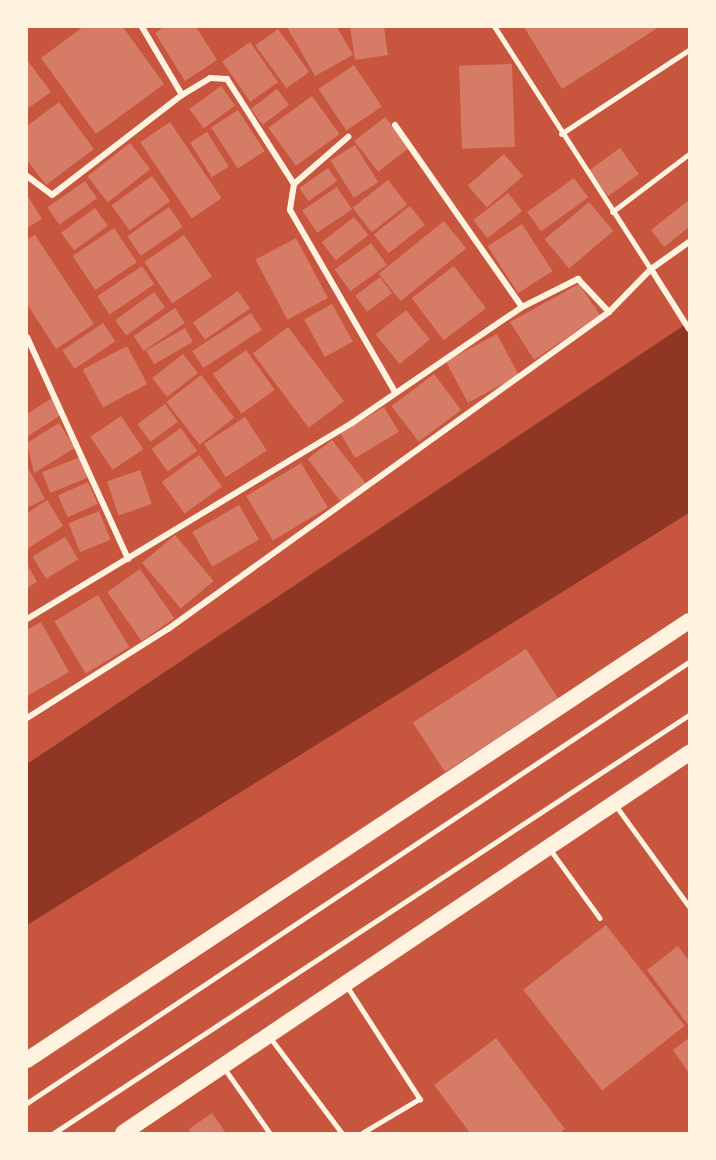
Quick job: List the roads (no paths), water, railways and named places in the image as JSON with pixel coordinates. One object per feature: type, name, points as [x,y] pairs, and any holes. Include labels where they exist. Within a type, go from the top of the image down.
[{"type":"highway","points":[[27,1060],[689,621]]},
{"type":"highway","points":[[123,1133],[689,753]]},
{"type":"street","points":[[142,27],[182,94]]},
{"type":"street","points":[[27,176],[52,195],[182,94],[210,78],[227,79],[294,184]]},
{"type":"street","points":[[395,125],[522,307]]},
{"type":"street","points":[[348,137],[294,184],[290,210],[394,390]]},
{"type":"street","points":[[27,718],[168,629],[609,312],[651,269],[689,242]]},
{"type":"street","points":[[651,269],[689,329]]},
{"type":"street","points":[[27,619],[352,423],[394,390],[522,307],[578,279],[609,312]]},
{"type":"street","points":[[27,338],[128,559]]},
{"type":"lane","points":[[495,27],[561,134],[651,269]]},
{"type":"lane","points":[[561,134],[689,50]]},
{"type":"lane","points":[[612,212],[689,154]]},
{"type":"lane","points":[[27,1103],[689,663]]},
{"type":"lane","points":[[54,1133],[689,715]]},
{"type":"lane","points":[[614,802],[689,906]]},
{"type":"lane","points":[[548,847],[600,918]]},
{"type":"lane","points":[[345,984],[420,1099],[363,1133]]},
{"type":"lane","points":[[268,1035],[342,1133]]},
{"type":"lane","points":[[223,1065],[270,1133]]}]
